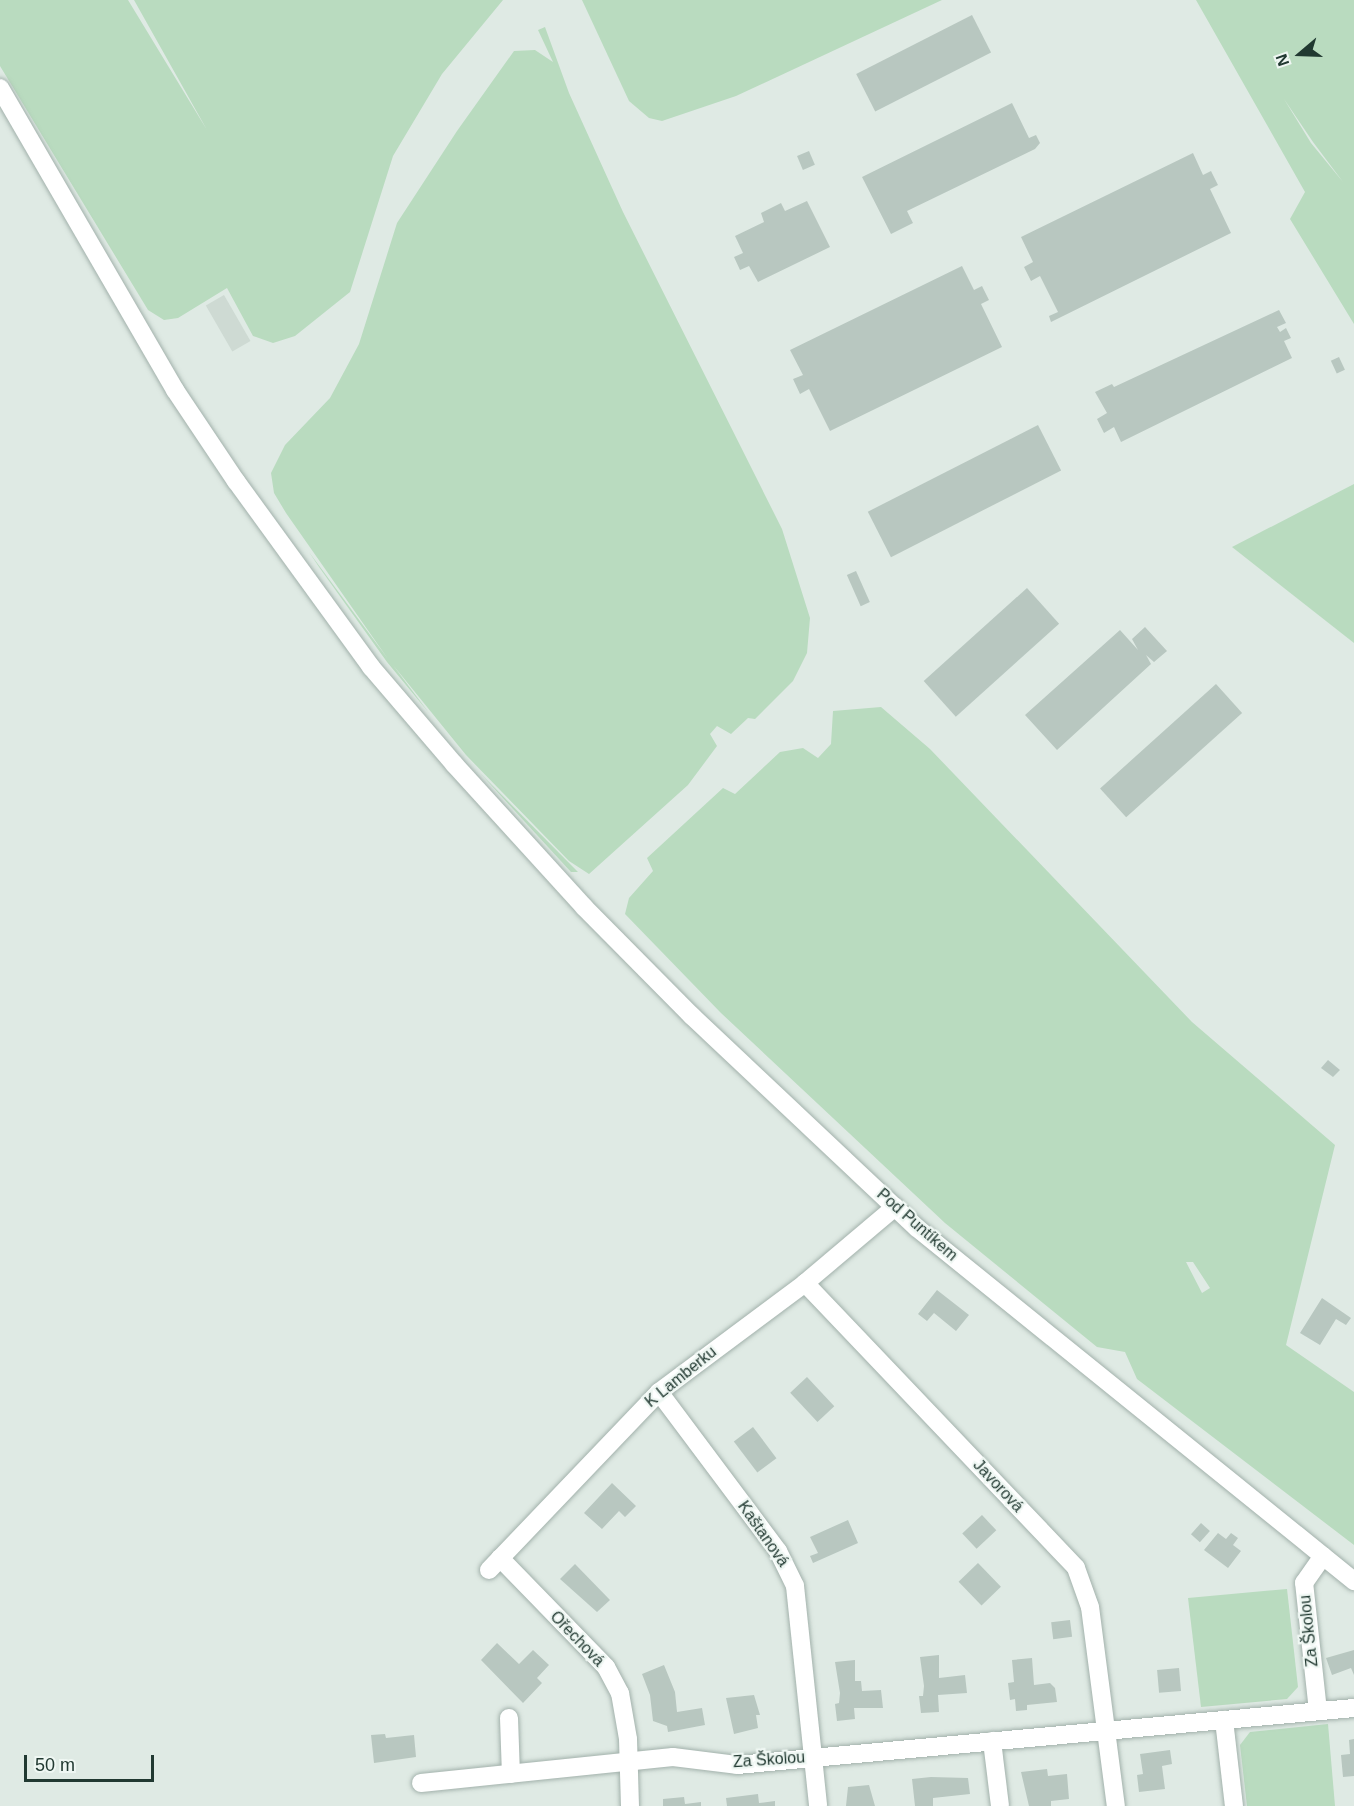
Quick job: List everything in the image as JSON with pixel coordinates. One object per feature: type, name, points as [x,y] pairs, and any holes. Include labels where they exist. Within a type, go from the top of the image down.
[{"type":"street","name":"Pod Puntíkem","points":[[0,88],[175,390],[236,481],[371,667],[584,907],[692,1016],[895,1207],[1094,1373],[1275,1514],[1354,1581]]},
{"type":"street","name":"K Lamberku","points":[[495,1564],[659,1392],[805,1283],[895,1207]]},
{"type":"street","name":"Javorová","points":[[805,1283],[1076,1568],[1090,1607],[1106,1731]]},
{"type":"street","name":"Kaštanová","points":[[659,1392],[790,1571],[800,1607],[818,1806]]},
{"type":"street","name":"Za Školou","points":[[1318,1711],[1304,1583],[1323,1557]]},
{"type":"street","name":"Ořechová","points":[[495,1564],[606,1668],[620,1693],[628,1739],[626,1762],[630,1806]]},
{"type":"street","name":"Za Školou","points":[[422,1783],[672,1757],[737,1766],[1354,1708]]},
{"type":"street","points":[[509,1718],[512,1774]]},
{"type":"street","points":[[1224,1720],[1234,1806]]},
{"type":"street","points":[[1106,1731],[1116,1806]]},
{"type":"street","points":[[992,1741],[1000,1806]]},
{"type":"shaded area","points":[[224,295],[251,341],[232,351],[206,306]]},
{"type":"green space","points":[[0,0],[128,0],[207,130],[134,0],[503,0],[442,74],[393,156],[350,292],[295,336],[273,343],[253,336],[227,288],[178,318],[164,320],[148,310],[0,66]]},
{"type":"green space","points":[[582,0],[942,0],[736,96],[662,121],[649,118],[629,101]]},
{"type":"green space","points":[[1196,0],[1354,0],[1354,324],[1290,219],[1305,192]],"holes":[[[1284,99],[1343,182],[1311,143]]]},
{"type":"green space","points":[[545,27],[569,93],[623,212],[782,529],[810,618],[807,653],[793,681],[755,719],[748,718],[731,734],[717,726],[710,734],[717,746],[688,785],[589,874],[569,861],[466,755],[393,665],[429,713],[387,662],[309,552],[388,659],[286,513],[274,493],[271,473],[285,445],[330,398],[359,344],[397,223],[457,131],[514,51],[535,50],[553,62],[538,30]]},
{"type":"green space","points":[[1354,484],[1354,643],[1232,547]]},
{"type":"green space","points":[[881,707],[930,749],[1192,1022],[1335,1145],[1286,1345],[1354,1392],[1354,1545],[1137,1379],[1125,1352],[1097,1347],[945,1223],[721,1013],[625,914],[629,898],[653,871],[647,858],[723,788],[735,794],[780,752],[803,748],[818,758],[831,744],[833,711]],"holes":[[[1186,1262],[1193,1262],[1210,1288],[1202,1293]]]},
{"type":"green space","points":[[480,773],[578,872],[571,872]]},
{"type":"green space","points":[[1287,1589],[1298,1687],[1287,1699],[1201,1707],[1188,1598]]},
{"type":"green space","points":[[1328,1724],[1335,1806],[1247,1806],[1240,1745],[1250,1732]]},
{"type":"building","points":[[972,15],[991,52],[875,111],[856,74]]},
{"type":"building","points":[[1012,103],[1029,138],[1036,135],[1040,143],[1035,149],[907,211],[913,223],[891,234],[862,177]]},
{"type":"building","points":[[809,151],[815,165],[803,170],[797,156]]},
{"type":"building","points":[[1193,153],[1203,175],[1211,171],[1218,185],[1210,189],[1231,233],[1051,322],[1049,316],[1058,312],[1040,276],[1031,281],[1024,267],[1033,262],[1021,237]]},
{"type":"building","points":[[807,201],[830,247],[758,282],[749,266],[740,270],[734,257],[743,253],[735,236],[764,222],[761,213],[781,203],[785,211]]},
{"type":"building","points":[[962,266],[974,290],[982,286],[989,300],[981,304],[1002,347],[830,431],[809,389],[800,394],[793,379],[803,375],[790,350]]},
{"type":"building","points":[[1279,310],[1286,323],[1277,327],[1280,332],[1286,328],[1291,338],[1284,341],[1292,358],[1121,442],[1114,427],[1104,433],[1097,419],[1107,413],[1095,392],[1112,384],[1114,387]]},
{"type":"building","points":[[1339,357],[1345,370],[1337,373],[1331,361]]},
{"type":"building","points":[[1038,425],[1061,470],[891,557],[868,512]]},
{"type":"building","points":[[856,571],[870,602],[861,606],[847,575]]},
{"type":"building","points":[[1027,588],[1059,624],[956,717],[924,681]]},
{"type":"building","points":[[1145,627],[1167,651],[1154,662],[1146,655],[1151,664],[1057,750],[1025,715],[1120,630],[1138,650],[1132,639]]},
{"type":"building","points":[[1216,684],[1242,713],[1126,817],[1100,788]]},
{"type":"building","points":[[1328,1060],[1340,1070],[1333,1077],[1321,1068]]},
{"type":"building","points":[[937,1290],[969,1315],[956,1331],[934,1313],[927,1321],[918,1314]]},
{"type":"building","points":[[1322,1298],[1351,1318],[1346,1325],[1336,1319],[1320,1345],[1300,1333]]},
{"type":"building","points":[[807,1377],[834,1406],[817,1422],[790,1393]]},
{"type":"building","points":[[753,1427],[776,1458],[757,1473],[734,1441]]},
{"type":"building","points":[[612,1483],[636,1506],[625,1517],[619,1511],[602,1529],[584,1513]]},
{"type":"building","points":[[982,1515],[996,1530],[977,1549],[962,1533]]},
{"type":"building","points":[[848,1520],[858,1543],[813,1563],[810,1556],[818,1553],[810,1537]]},
{"type":"building","points":[[1201,1523],[1210,1531],[1200,1542],[1191,1534]]},
{"type":"building","points":[[1218,1533],[1226,1539],[1231,1533],[1238,1538],[1233,1545],[1241,1551],[1228,1568],[1204,1550]]},
{"type":"building","points":[[978,1563],[1001,1587],[982,1605],[959,1582]]},
{"type":"building","points":[[575,1564],[610,1600],[597,1612],[560,1579]]},
{"type":"building","points":[[1070,1620],[1072,1637],[1053,1639],[1051,1622]]},
{"type":"building","points":[[497,1643],[519,1664],[533,1650],[549,1665],[537,1678],[542,1683],[523,1703],[481,1660]]},
{"type":"building","points":[[1354,1650],[1354,1675],[1351,1668],[1332,1675],[1326,1658]]},
{"type":"building","points":[[939,1655],[939,1678],[965,1675],[967,1693],[938,1695],[939,1712],[921,1713],[919,1696],[923,1696],[924,1686],[920,1657]]},
{"type":"building","points":[[1032,1658],[1034,1685],[1050,1683],[1055,1688],[1057,1702],[1027,1705],[1027,1710],[1016,1711],[1015,1699],[1010,1700],[1008,1683],[1014,1682],[1012,1660]]},
{"type":"building","points":[[855,1660],[855,1681],[861,1681],[862,1691],[881,1690],[883,1708],[854,1708],[855,1719],[837,1721],[835,1704],[839,1703],[840,1693],[835,1662]]},
{"type":"building","points":[[664,1665],[675,1692],[677,1712],[702,1708],[705,1725],[668,1732],[667,1726],[653,1721],[650,1695],[642,1674]]},
{"type":"building","points":[[1179,1668],[1181,1691],[1159,1693],[1157,1670]]},
{"type":"building","points":[[754,1695],[760,1715],[756,1715],[758,1728],[734,1734],[726,1698]]},
{"type":"building","points":[[385,1734],[386,1738],[414,1735],[416,1757],[374,1763],[371,1735]]},
{"type":"building","points":[[1354,1739],[1354,1776],[1343,1777],[1341,1755],[1350,1754],[1349,1740]]},
{"type":"building","points":[[1170,1750],[1172,1764],[1162,1766],[1165,1789],[1139,1792],[1137,1775],[1143,1774],[1140,1754]]},
{"type":"building","points":[[1047,1769],[1048,1776],[1067,1774],[1069,1799],[1051,1801],[1051,1806],[1029,1806],[1021,1772]]},
{"type":"building","points":[[968,1778],[970,1794],[933,1798],[933,1806],[915,1806],[912,1779]]},
{"type":"building","points":[[869,1785],[875,1806],[846,1806],[848,1787]]},
{"type":"building","points":[[758,1794],[759,1803],[775,1801],[775,1806],[727,1806],[726,1798]]},
{"type":"building","points":[[684,1797],[685,1804],[701,1802],[701,1806],[663,1806],[663,1799]]}]
